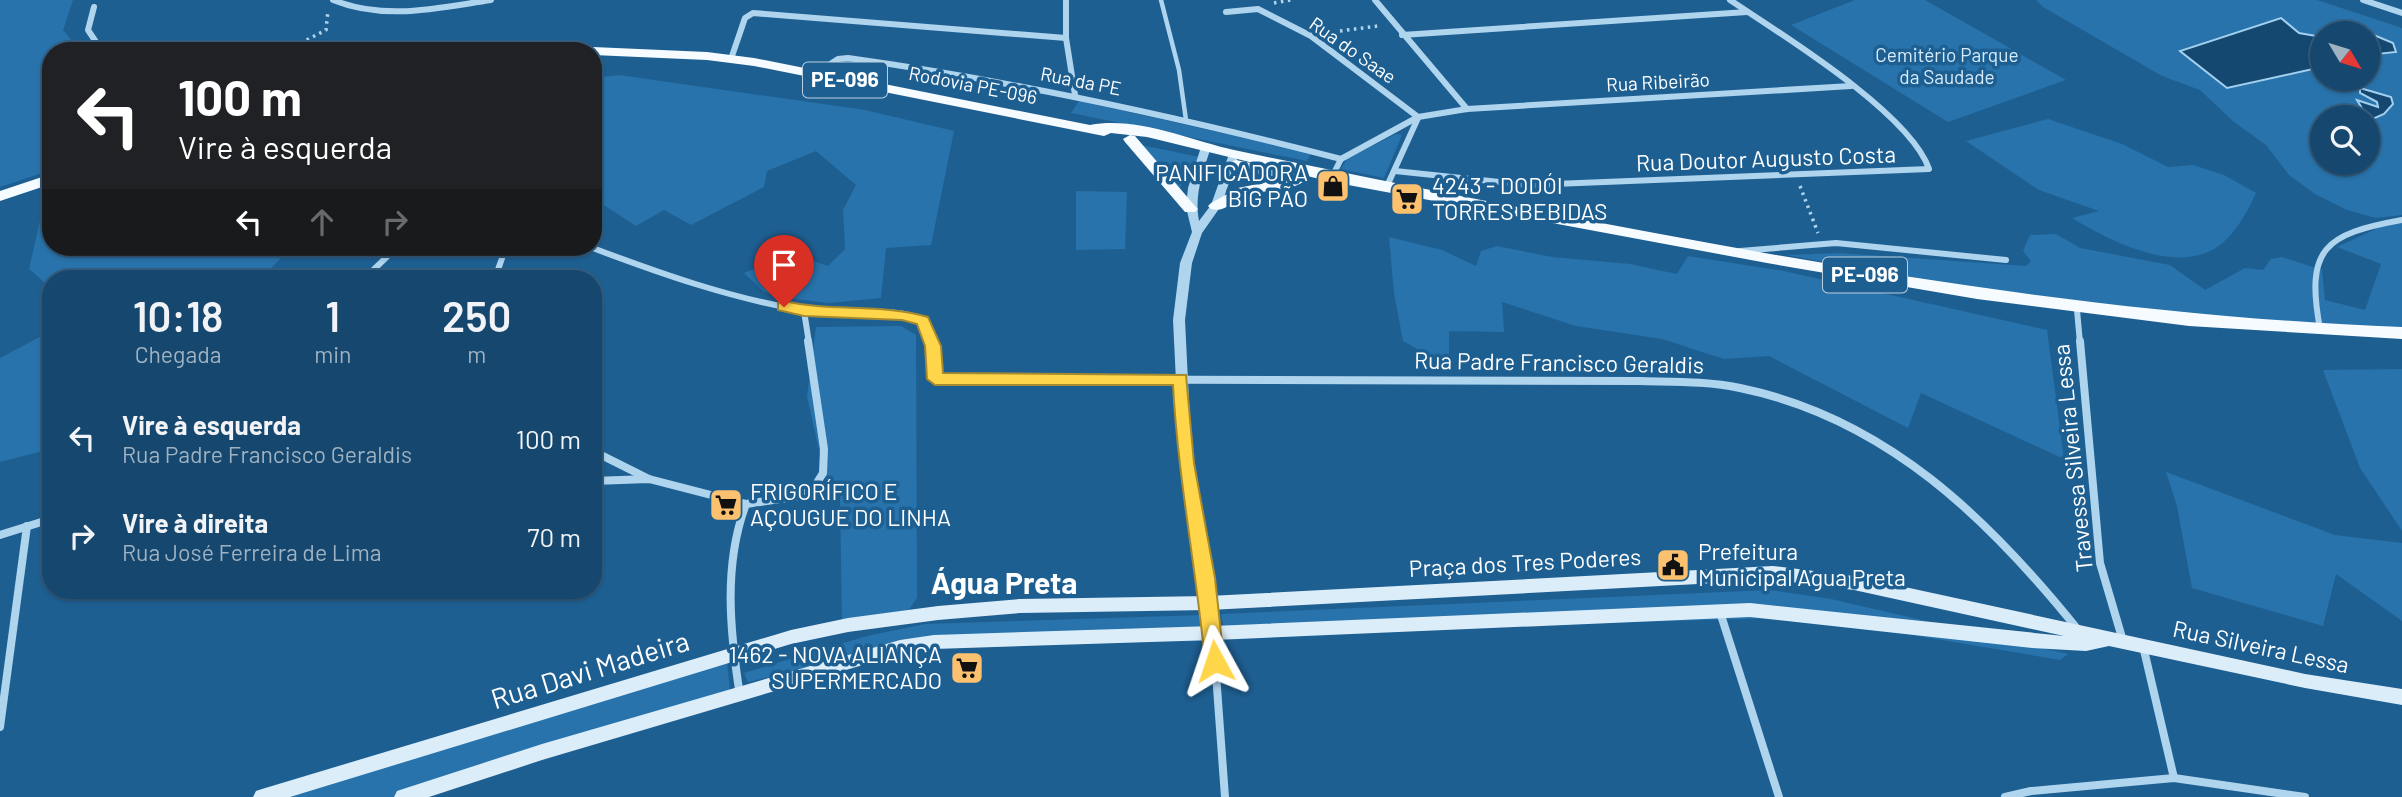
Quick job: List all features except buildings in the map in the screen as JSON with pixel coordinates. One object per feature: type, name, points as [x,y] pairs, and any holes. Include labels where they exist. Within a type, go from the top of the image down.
[{"type":"main road","name":"Rodovia PE-096","points":[[602,52],[731,59],[1095,128]]},
{"type":"main road","name":"PE-096","points":[[1095,128],[1126,127],[1309,179],[1332,177]]},
{"type":"main road","name":"PE-096","points":[[1095,128],[1130,139],[1205,151]]},
{"type":"main road","points":[[1130,139],[1190,209]]},
{"type":"main road","name":"PE-096","points":[[1232,159],[1305,167],[1332,177],[1732,252],[2077,310],[2320,330],[2402,333]]},
{"type":"main road","points":[[1216,206],[1243,191],[1309,179]]},
{"type":"main road","points":[[0,196],[42,181]]},
{"type":"main road","name":"Praça dos Tres Poderes","points":[[938,613],[1020,606],[1209,603],[1773,573],[1854,583],[2082,637]]},
{"type":"main road","name":"Praça dos Tres Poderes","points":[[740,696],[900,647],[934,642],[1213,634],[1431,622],[1720,612],[1790,613],[2032,641],[2082,637],[2117,640]]},
{"type":"main road","name":"Rua Davi Madeira","points":[[262,797],[733,654],[848,625],[938,613]]},
{"type":"main road","name":"Rua Silveira Lessa","points":[[2117,640],[2305,681],[2402,697]]},
{"type":"main road","points":[[403,797],[565,745],[740,696]]},
{"type":"street","points":[[336,1],[379,11],[416,11],[491,0]]},
{"type":"street","points":[[1066,0],[1066,37],[1075,95]]},
{"type":"street","points":[[1375,0],[1467,109]]},
{"type":"street","points":[[1730,0],[1816,58],[1851,86]]},
{"type":"street","points":[[2363,0],[2402,13]]},
{"type":"street","points":[[94,7],[88,30],[96,42]]},
{"type":"street","name":"Rua do Saae","points":[[1226,12],[1258,9],[1311,36],[1418,117]]},
{"type":"street","points":[[1402,35],[1747,12]]},
{"type":"street","points":[[731,59],[745,18],[753,13],[1066,37]]},
{"type":"street","name":"Rua da PE","points":[[815,74],[838,60],[848,58],[914,66],[1075,95],[1341,159]]},
{"type":"street","name":"Rua Ribeirão","points":[[1341,159],[1418,117],[1467,109],[1851,86]]},
{"type":"street","name":"Rua Doutor Augusto Costa","points":[[1395,170],[1529,186],[1928,169],[1927,163],[1890,115],[1851,86]]},
{"type":"street","points":[[1387,186],[1418,117]]},
{"type":"street","points":[[1197,232],[1190,209],[1192,183],[1205,151]]},
{"type":"street","points":[[1225,797],[1213,634],[1186,463],[1180,379],[1181,295],[1186,263],[1197,232],[1216,206],[1232,159]]},
{"type":"street","points":[[1332,177],[1341,159]]},
{"type":"street","points":[[2320,330],[2312,296],[2313,275],[2321,255],[2334,238],[2367,225],[2402,220]]},
{"type":"street","points":[[1732,252],[1822,243],[2006,260]]},
{"type":"street","points":[[602,252],[682,282],[804,311],[824,449],[823,473],[815,486],[800,496],[746,504],[649,479],[602,456]]},
{"type":"street","points":[[373,270],[388,256]]},
{"type":"street","name":"Travessa Silveira Lessa","points":[[2077,310],[2100,563],[2117,640]]},
{"type":"street","name":"Rua Padre Francisco Geraldis","points":[[804,311],[902,315],[923,321],[933,346],[935,379],[1639,380],[1740,388],[1787,400],[1843,421],[1913,461],[1968,506],[2012,550],[2082,637]]},
{"type":"street","points":[[602,481],[649,479]]},
{"type":"street","points":[[740,696],[733,654],[734,533],[746,504]]},
{"type":"street","points":[[0,535],[42,522]]},
{"type":"street","points":[[0,727],[27,526]]},
{"type":"street","points":[[1720,612],[1779,797]]},
{"type":"street","points":[[2143,645],[2174,778]]},
{"type":"street","points":[[2005,797],[2096,783],[2174,778],[2305,797]]},
{"type":"lane","points":[[1161,0],[1179,70],[1185,120]]},
{"type":"path","points":[[303,42],[326,30],[328,8],[336,1]]},
{"type":"path","points":[[1340,31],[1393,24]]},
{"type":"path","points":[[1796,175],[1822,243]]},
{"type":"green space","points":[[0,0],[73,0],[63,30],[73,42],[42,42],[42,173],[0,187]]},
{"type":"green space","name":"Cemitério Parque da Saudade","points":[[1855,0],[1925,0],[2066,80],[1948,122],[1791,25]]},
{"type":"green space","points":[[2036,0],[2317,0],[2402,28],[2402,215],[2376,218],[2347,210],[2315,194],[2289,175],[2266,145],[2234,122],[2200,90],[2162,76],[2043,7]]},
{"type":"green space","points":[[619,75],[865,110],[954,131],[931,245],[886,248],[881,298],[829,303],[764,292],[744,273],[793,254],[828,266],[845,249],[843,210],[856,185],[816,151],[767,171],[764,187],[691,225],[664,210],[636,226],[602,204],[602,77]]},
{"type":"green space","points":[[1079,101],[1311,153],[1307,161],[1071,113]]},
{"type":"green space","points":[[2048,119],[2122,144],[2168,167],[2193,165],[2224,175],[2256,193],[2233,232],[2214,249],[2179,257],[2141,251],[2072,218],[2099,211],[2039,190],[1966,141]]},
{"type":"green space","points":[[1396,134],[1402,135],[1384,178],[1341,169],[1347,159]]},
{"type":"green space","points":[[1141,145],[1205,158],[1188,170],[1179,190]]},
{"type":"green space","points":[[1076,191],[1127,192],[1125,249],[1076,250]]},
{"type":"green space","points":[[42,212],[42,256],[283,256],[269,270],[42,270],[42,280],[29,269]]},
{"type":"green space","points":[[2402,223],[2402,331],[2260,329],[1979,290],[1786,255],[1840,253],[2026,266],[2031,261],[2023,251],[2030,235],[2056,234],[2080,248],[2170,265],[2205,290],[2245,268],[2263,270],[2271,259],[2282,257],[2322,270],[2325,300],[2365,310],[2381,264],[2337,247],[2380,227]]},
{"type":"green space","points":[[1389,237],[1442,250],[1476,266],[1481,251],[1497,246],[1552,257],[1630,264],[1677,274],[1688,256],[1784,271],[2047,330],[2064,459],[1921,393],[1908,428],[1769,356],[1724,359],[1662,339],[1576,326],[1502,302],[1504,332],[1449,331],[1449,367],[1403,341],[1394,293]]},
{"type":"green space","points":[[901,326],[916,335],[917,598],[904,617],[842,621],[840,496],[827,487],[807,396],[816,327]]},
{"type":"green space","points":[[42,336],[42,451],[0,462],[0,358]]},
{"type":"green space","points":[[2402,369],[2402,531],[2360,468],[2323,370]]},
{"type":"green space","points":[[2166,472],[2335,535],[2402,543],[2402,621],[2336,574],[2323,626],[2192,588],[2177,506]]},
{"type":"green space","points":[[1769,590],[1831,599],[2068,654],[2060,660],[1876,629],[1781,618],[1501,626],[1226,640],[1221,614]]},
{"type":"green space","points":[[1203,615],[1208,641],[945,644],[893,648],[748,682],[744,673],[867,636],[925,624]]},
{"type":"green space","points":[[727,661],[730,691],[397,797],[280,797]]},
{"type":"shaded area","points":[[2281,18],[2299,33],[2310,35],[2310,70],[2227,88],[2180,51]]},
{"type":"shaded area","points":[[2380,38],[2393,43],[2396,52],[2380,54]]},
{"type":"shaded area","points":[[2370,91],[2391,97],[2393,104],[2380,116],[2380,105],[2360,93]]},
{"type":"place","name":"PANIFICADORA BIG PÃO","points":[[1333,186]]},
{"type":"place","name":"4243 - DODÓI TORRES BEBIDAS","points":[[1407,199]]},
{"type":"place","name":"FRIGORÍFICO E AÇOUGUE DO LINHA","points":[[726,505]]},
{"type":"place","name":"Prefeitura Municipal Agua Preta","points":[[1673,565]]},
{"type":"place","name":"1462 - NOVA ALIANÇA SUPERMERCADO","points":[[967,668]]},
{"type":"district","name":"Água Preta","points":[[1004,584]]},
{"type":"route","points":[[784,307],[804,311],[902,315],[923,321],[933,346],[935,379],[1180,379],[1186,463],[1206,578],[1215,661]]}]
